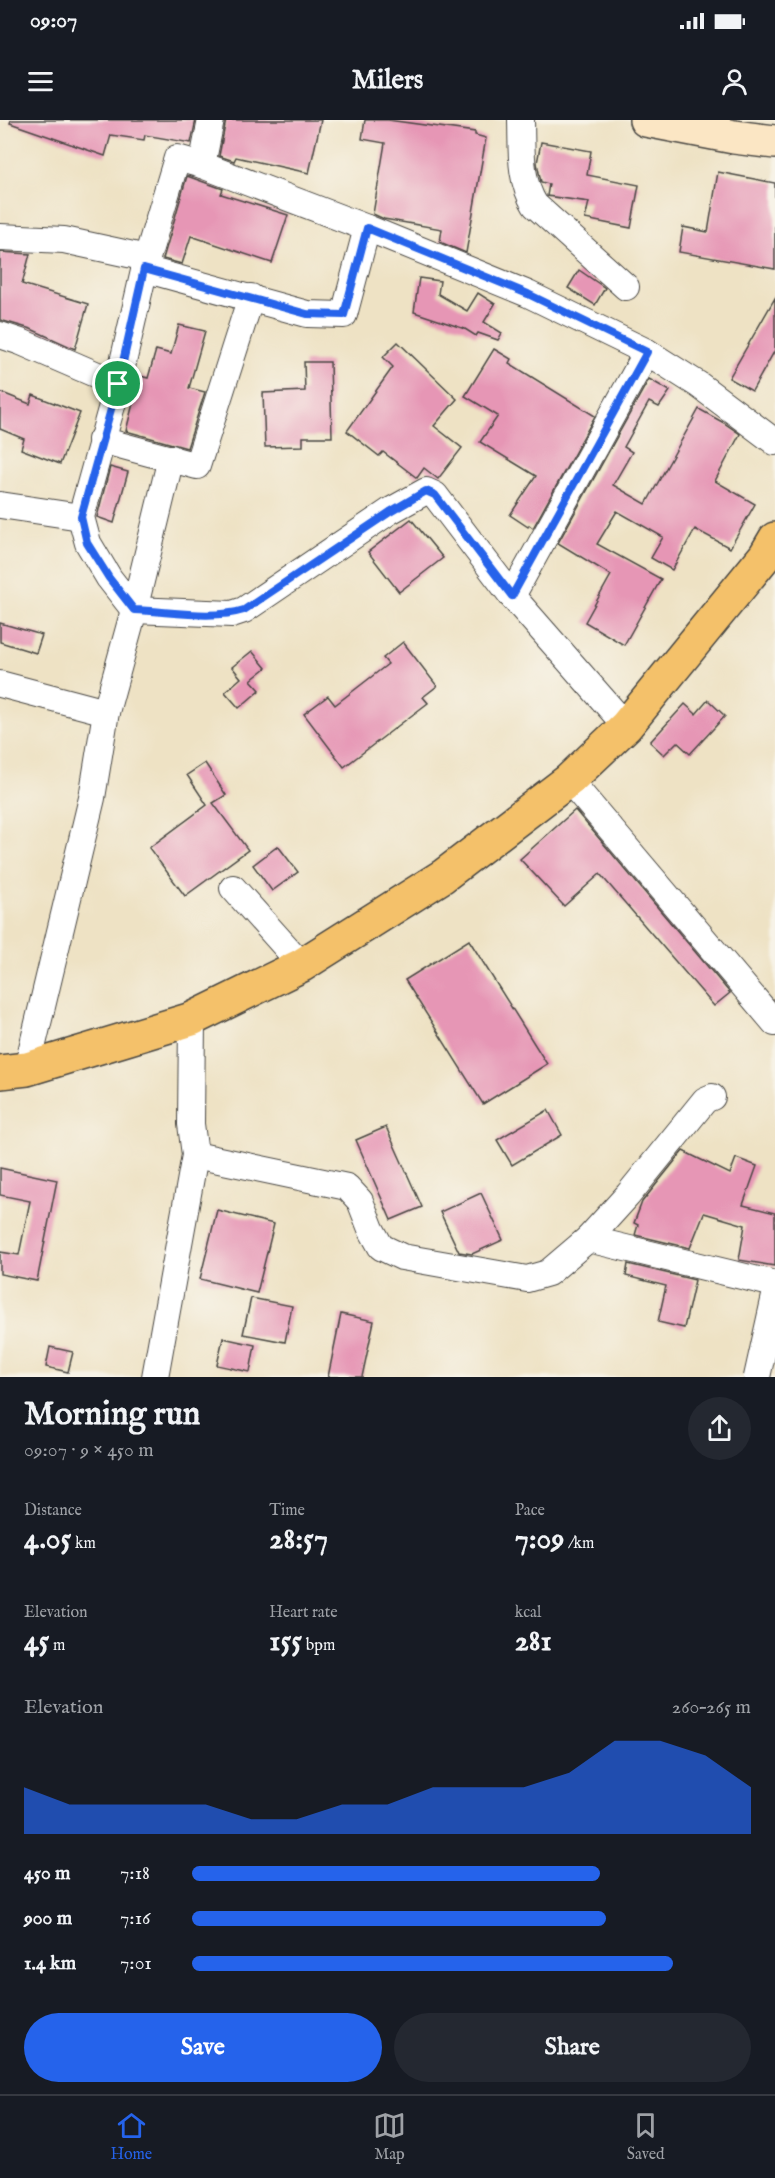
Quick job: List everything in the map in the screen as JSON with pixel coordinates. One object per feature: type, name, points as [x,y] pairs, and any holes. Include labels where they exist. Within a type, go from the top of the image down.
[{"type":"main road","points":[[14,1070],[192,1019],[302,965],[443,876],[569,780],[627,726],[772,554]]},
{"type":"street","points":[[202,165],[211,120]]},
{"type":"street","points":[[521,120],[523,179],[527,192],[535,205],[626,287]]},
{"type":"street","points":[[645,120],[735,128],[775,142]]},
{"type":"street","points":[[627,726],[512,596],[435,495],[426,491],[390,512],[244,610],[232,614],[214,614],[134,610],[109,578],[87,543],[81,517],[118,384],[146,264],[177,158],[202,165],[367,228],[528,294],[647,352],[699,385],[775,442]]},
{"type":"street","points":[[0,237],[64,240],[307,314],[344,315],[367,228]]},
{"type":"street","points":[[101,440],[197,466],[251,297]]},
{"type":"street","points":[[0,335],[118,384]]},
{"type":"street","points":[[512,596],[647,352]]},
{"type":"street","points":[[14,1070],[92,798],[106,712],[134,610],[171,458]]},
{"type":"street","points":[[0,505],[81,517]]},
{"type":"street","points":[[0,684],[106,712]]},
{"type":"street","points":[[569,780],[775,1023]]},
{"type":"street","points":[[233,888],[302,965]]},
{"type":"street","points":[[155,1377],[195,1155],[191,1124],[192,1019]]},
{"type":"street","points":[[195,1155],[347,1187],[360,1201],[370,1229],[381,1247],[402,1257],[527,1279],[548,1273],[588,1239],[705,1100],[712,1097]]},
{"type":"street","points":[[588,1239],[775,1284]]},
{"type":"street","points":[[757,1377],[775,1296]]},
{"type":"building","points":[[11,120],[196,120],[191,143],[145,135],[144,140],[111,135],[105,156],[10,123]]},
{"type":"building","points":[[226,120],[321,120],[309,173],[236,157],[234,161],[219,156]]},
{"type":"building","points":[[365,120],[388,120],[475,132],[475,135],[486,138],[466,253],[440,242],[442,229],[384,219],[373,214],[385,143],[362,139]]},
{"type":"building","points":[[541,142],[591,151],[587,175],[639,185],[631,228],[585,219],[589,202],[547,196],[549,184],[541,182],[537,163]]},
{"type":"building","points":[[718,172],[775,183],[775,269],[679,252],[683,227],[708,232]]},
{"type":"building","points":[[187,176],[223,189],[221,194],[288,215],[272,263],[191,236],[182,264],[163,259]]},
{"type":"building","points":[[0,252],[30,254],[22,284],[88,304],[75,349],[31,329],[0,320]]},
{"type":"building","points":[[579,270],[605,288],[595,305],[568,288]]},
{"type":"building","points":[[419,278],[440,281],[438,294],[467,311],[478,293],[495,304],[484,322],[502,333],[498,340],[478,333],[476,336],[465,329],[414,312]]},
{"type":"building","points":[[775,298],[775,350],[752,391],[729,378]]},
{"type":"building","points":[[179,325],[205,331],[189,388],[205,392],[187,448],[126,431],[140,376],[148,378],[156,350],[171,354]]},
{"type":"building","points":[[398,342],[457,399],[434,426],[462,448],[438,479],[424,468],[417,478],[383,452],[379,456],[347,431],[393,367],[383,357]]},
{"type":"building","points":[[494,349],[511,359],[509,363],[595,416],[533,528],[510,515],[536,476],[480,442],[498,416],[465,396]]},
{"type":"building","points":[[304,362],[330,362],[332,437],[303,437],[303,446],[265,447],[263,393],[305,391]]},
{"type":"building","points":[[649,379],[670,391],[659,407],[649,402],[624,447],[632,452],[613,485],[646,504],[699,409],[740,434],[715,481],[755,504],[730,548],[695,529],[672,570],[651,558],[663,537],[617,511],[597,544],[661,579],[624,645],[585,622],[611,575],[558,543]]},
{"type":"building","points":[[0,392],[30,404],[33,395],[80,413],[60,464],[21,449],[24,439],[0,429]]},
{"type":"building","points":[[110,467],[128,472],[114,523],[97,517]]},
{"type":"building","points":[[411,519],[443,558],[399,592],[368,552]]},
{"type":"building","points":[[0,623],[42,635],[36,653],[0,642]]},
{"type":"building","points":[[403,642],[437,686],[423,697],[428,703],[344,767],[304,714],[328,696],[335,705],[388,664],[383,658]]},
{"type":"building","points":[[252,651],[266,668],[251,680],[260,690],[239,708],[225,692],[241,678],[232,667]]},
{"type":"building","points":[[708,700],[725,716],[690,754],[677,742],[664,755],[650,742],[685,704],[696,714]]},
{"type":"building","points":[[205,763],[226,795],[213,803],[248,850],[185,896],[149,848],[207,805],[187,775]]},
{"type":"building","points":[[575,810],[730,993],[714,1006],[600,874],[564,906],[520,859]]},
{"type":"building","points":[[278,846],[298,872],[272,891],[253,865]]},
{"type":"building","points":[[469,940],[547,1064],[483,1104],[405,980]]},
{"type":"building","points":[[548,1110],[562,1135],[512,1165],[497,1140]]},
{"type":"building","points":[[386,1127],[422,1207],[391,1220],[356,1140]]},
{"type":"building","points":[[683,1151],[730,1174],[736,1158],[757,1166],[743,1205],[775,1213],[775,1266],[739,1260],[745,1225],[704,1213],[690,1248],[635,1235],[638,1225],[634,1223],[642,1202]]},
{"type":"building","points":[[0,1168],[57,1180],[37,1281],[0,1274],[0,1252],[19,1255],[30,1201],[0,1195]]},
{"type":"building","points":[[481,1193],[503,1240],[472,1254],[459,1252],[440,1212]]},
{"type":"building","points":[[217,1210],[274,1224],[257,1293],[200,1279]]},
{"type":"building","points":[[628,1264],[695,1280],[684,1328],[658,1322],[666,1286],[626,1276]]},
{"type":"building","points":[[251,1298],[292,1306],[285,1342],[243,1334]]},
{"type":"building","points":[[341,1314],[374,1321],[362,1377],[328,1377]]},
{"type":"building","points":[[223,1338],[255,1345],[250,1372],[217,1365]]},
{"type":"building","points":[[50,1347],[73,1352],[68,1372],[46,1367]]},
{"type":"route","points":[[367,228],[528,294],[647,352],[512,596],[435,495],[426,491],[390,512],[244,610],[232,614],[134,610],[109,578],[87,543],[81,517],[118,384],[144,269],[307,314],[344,315],[367,228]]}]
